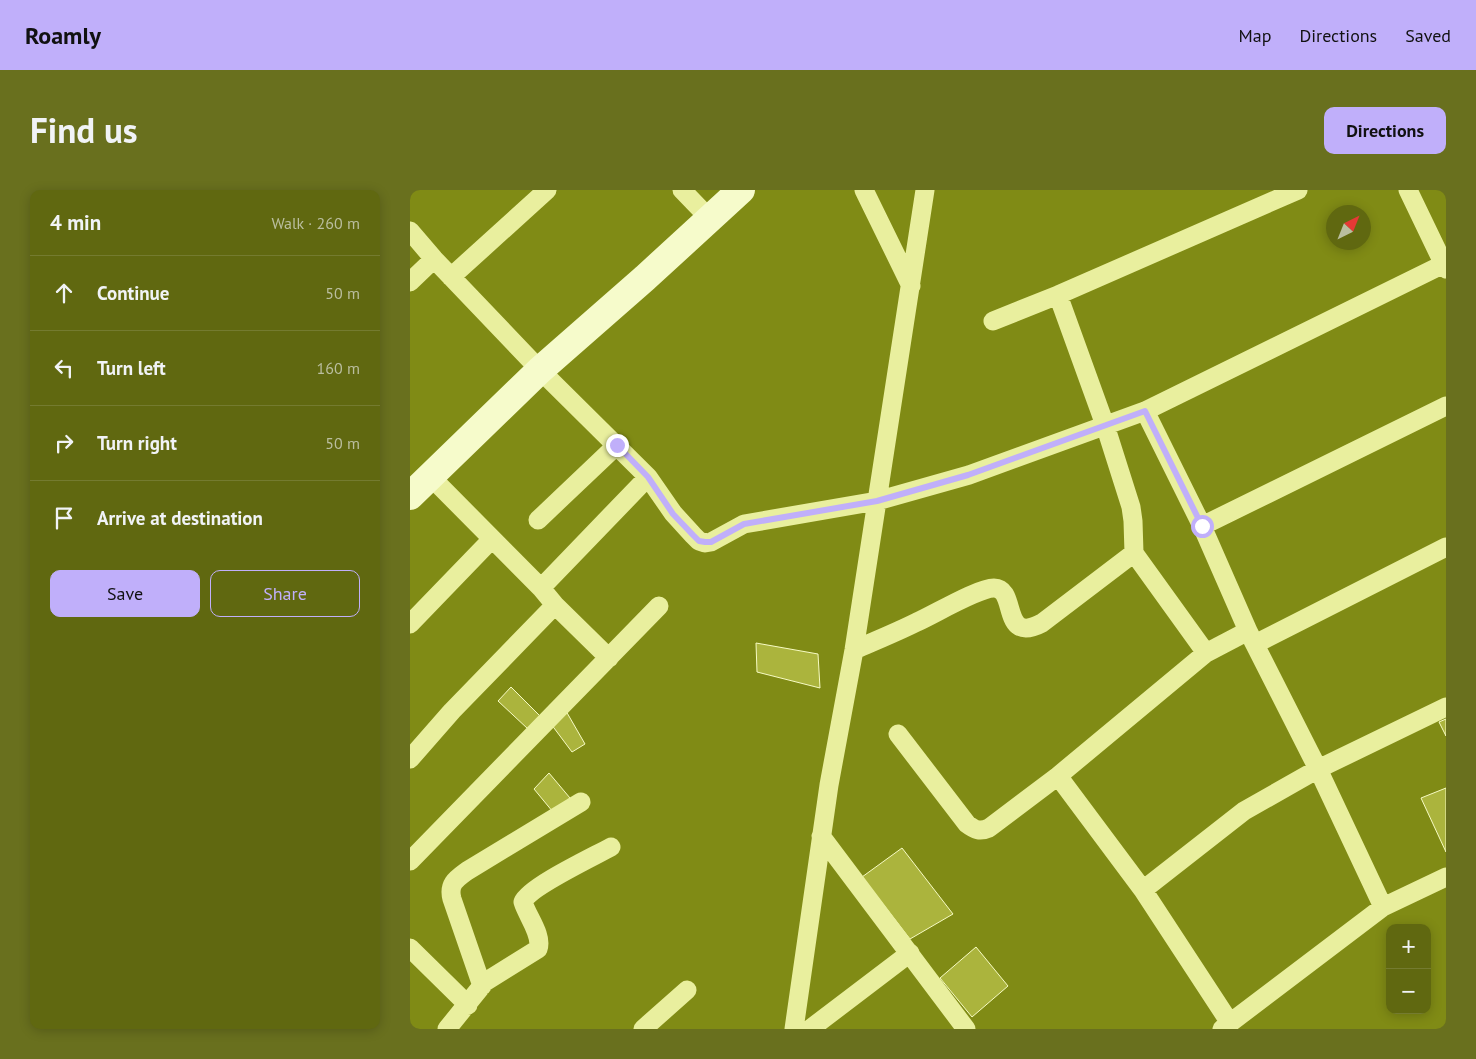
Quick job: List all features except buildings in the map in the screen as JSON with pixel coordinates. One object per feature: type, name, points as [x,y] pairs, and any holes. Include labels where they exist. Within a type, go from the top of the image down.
[{"type":"street","points":[[451,277],[547,190]]},
{"type":"street","points":[[682,190],[709,218]]},
{"type":"street","points":[[410,496],[540,370],[645,278],[741,190]]},
{"type":"street","points":[[864,190],[910,286]]},
{"type":"street","points":[[794,1029],[821,836],[854,650],[925,190]]},
{"type":"street","points":[[993,321],[1058,295],[1298,190]]},
{"type":"street","points":[[410,231],[434,259],[540,370],[648,477],[673,514],[693,535],[699,541],[711,542],[744,524],[877,501],[968,475],[1145,411],[1445,267],[1408,190]]},
{"type":"street","points":[[410,282],[434,259]]},
{"type":"street","points":[[1058,295],[1105,425],[1131,507],[1134,553],[1206,653]]},
{"type":"street","points":[[1202,526],[1446,406]]},
{"type":"street","points":[[1145,411],[1202,526],[1251,638],[1318,769],[1383,907]]},
{"type":"street","points":[[538,520],[617,445]]},
{"type":"street","points":[[430,476],[609,658]]},
{"type":"street","points":[[541,588],[648,477]]},
{"type":"street","points":[[410,624],[492,539]]},
{"type":"street","points":[[898,734],[967,824],[975,830],[982,831],[989,828],[1058,776],[1206,653],[1251,638],[1446,547]]},
{"type":"street","points":[[854,650],[916,623],[978,592],[995,588],[1000,588],[1004,593],[1014,621],[1018,626],[1032,628],[1042,623],[1134,553]]},
{"type":"street","points":[[410,759],[452,711],[555,605]]},
{"type":"street","points":[[410,862],[659,606]]},
{"type":"street","points":[[1143,890],[1244,810],[1318,769],[1446,707]]},
{"type":"street","points":[[1058,776],[1143,890],[1226,1026],[1383,907],[1446,877]]},
{"type":"street","points":[[482,986],[452,899],[451,886],[455,880],[467,871],[581,802]]},
{"type":"street","points":[[821,836],[966,1029]]},
{"type":"street","points":[[447,1029],[482,986],[538,949],[540,944],[538,937],[523,902],[525,897],[550,880],[611,847]]},
{"type":"street","points":[[410,948],[468,1005]]},
{"type":"street","points":[[810,1029],[910,953]]},
{"type":"street","points":[[643,1029],[687,990]]},
{"type":"route","points":[[617,445],[648,477],[673,514],[693,535],[699,541],[711,542],[744,524],[877,501],[968,475],[1145,411],[1202,526]]}]
